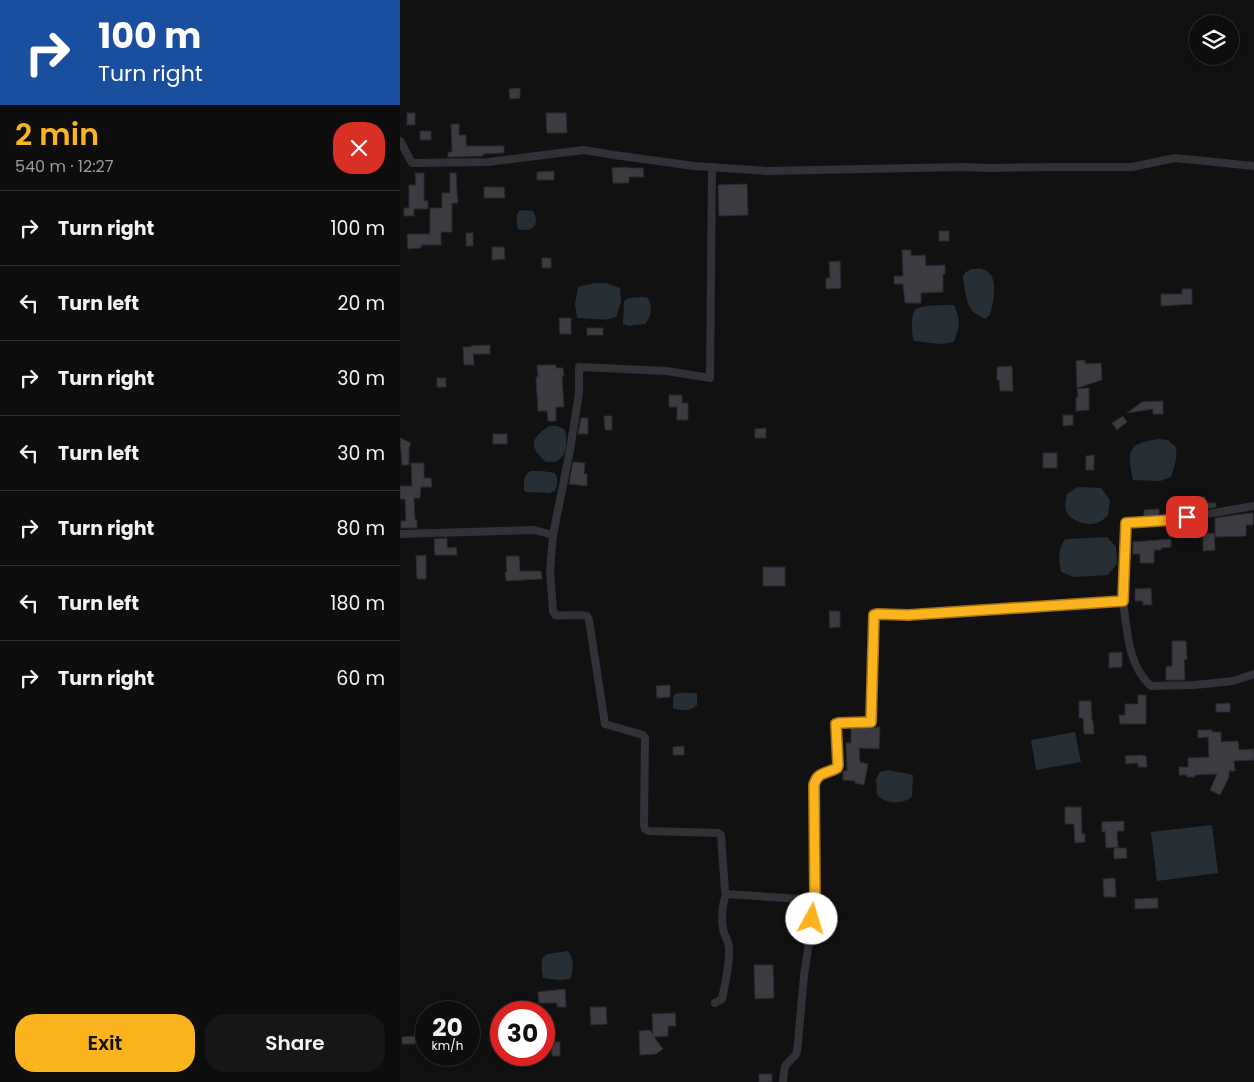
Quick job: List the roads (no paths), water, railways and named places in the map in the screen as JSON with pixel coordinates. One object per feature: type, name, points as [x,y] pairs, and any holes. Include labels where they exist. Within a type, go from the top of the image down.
[{"type":"street","points":[[400,141],[412,163],[488,162],[584,150],[694,166],[766,171],[963,167],[1132,167],[1175,158],[1254,166]]},
{"type":"street","points":[[712,167],[710,378],[667,371],[579,367],[579,393],[553,535],[550,570],[553,611],[555,615],[583,615],[587,616],[589,620],[605,724],[643,735],[645,738],[645,829],[648,831],[718,833],[721,835],[726,894],[723,903],[724,931],[729,948],[722,999],[715,1003]]},
{"type":"street","points":[[1254,506],[1172,520],[1126,523],[1123,601],[1131,651],[1138,669],[1146,682],[1152,686],[1195,685],[1233,681],[1254,674]]},
{"type":"street","points":[[400,534],[534,530],[553,535]]},
{"type":"street","points":[[783,1082],[786,1064],[798,1052],[804,976],[815,900],[814,785],[818,776],[837,768],[836,724],[871,722],[874,615],[908,615],[1123,601]]},
{"type":"street","points":[[726,894],[815,900]]}]
